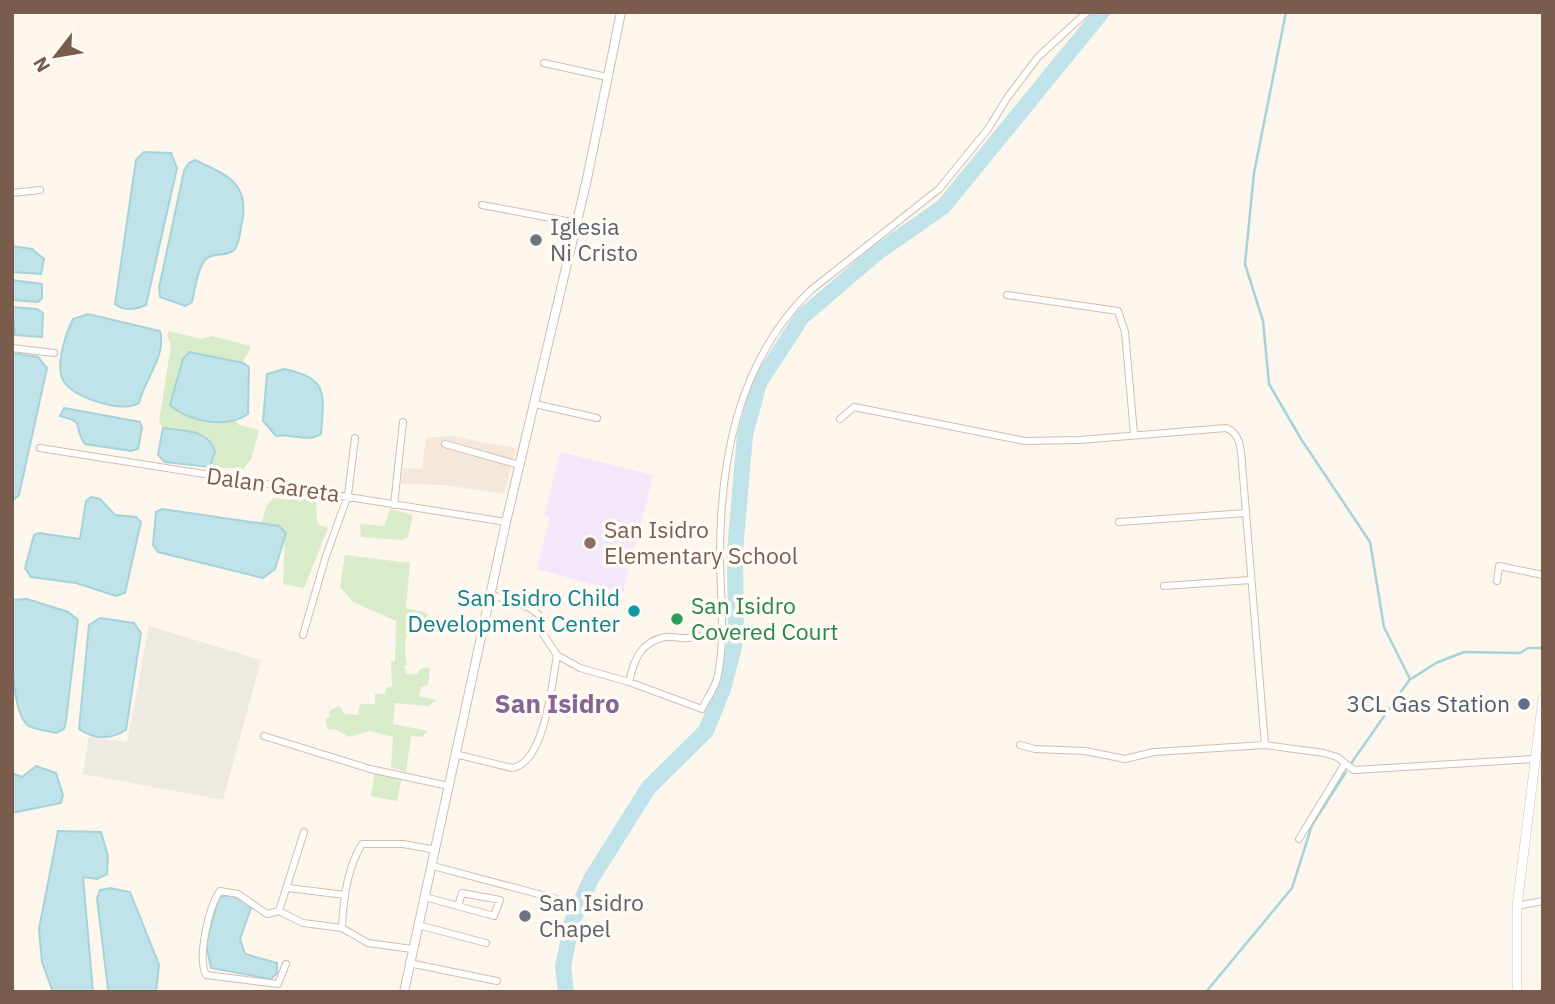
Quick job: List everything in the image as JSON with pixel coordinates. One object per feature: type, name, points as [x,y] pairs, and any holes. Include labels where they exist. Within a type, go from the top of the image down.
[{"type":"main road","points":[[1517,992],[1517,906],[1543,698]]},
{"type":"street","points":[[404,992],[506,522],[577,223],[621,12]]},
{"type":"street","points":[[490,594],[536,611],[540,628],[557,655],[580,668],[629,682],[702,709],[718,678],[721,637],[720,535],[731,438],[741,400],[761,353],[794,306],[811,290],[939,189],[988,129],[1038,57],[1087,12]]},
{"type":"street","points":[[544,63],[607,77]]},
{"type":"street","points":[[12,193],[40,190]]},
{"type":"street","points":[[482,205],[577,223]]},
{"type":"street","points":[[1007,295],[1118,311],[1125,332],[1134,435]]},
{"type":"street","points":[[12,348],[54,353]]},
{"type":"street","points":[[535,404],[597,418]]},
{"type":"street","points":[[840,419],[854,407],[1025,441],[1226,428],[1232,430],[1238,436],[1265,745]]},
{"type":"street","points":[[394,505],[403,422]]},
{"type":"street","points":[[303,635],[326,556],[348,495],[355,438]]},
{"type":"street","points":[[445,444],[519,465]]},
{"type":"street","name":"Dalan Gareta","points":[[40,448],[506,522]]},
{"type":"street","points":[[1119,522],[1245,513]]},
{"type":"street","points":[[1497,581],[1499,566],[1543,575]]},
{"type":"street","points":[[1164,586],[1251,580]]},
{"type":"street","points":[[629,682],[635,657],[649,643],[665,637],[688,638],[703,633],[721,637]]},
{"type":"street","points":[[455,754],[512,768],[528,762],[550,702],[557,655]]},
{"type":"street","points":[[264,736],[370,769],[449,786]]},
{"type":"street","points":[[1020,745],[1035,750],[1085,751],[1125,759],[1154,752],[1265,745],[1324,753],[1337,757],[1344,765],[1354,770],[1534,759]]},
{"type":"street","points":[[1299,839],[1344,765]]},
{"type":"street","points":[[279,911],[304,832]]},
{"type":"street","points":[[342,928],[345,895],[355,856],[362,844],[404,844],[436,850]]},
{"type":"street","points":[[433,866],[557,899]]},
{"type":"street","points":[[288,888],[345,895]]},
{"type":"street","points":[[286,964],[281,981],[272,985],[258,980],[205,975],[202,968],[202,940],[209,926],[214,898],[220,891],[245,897],[267,914],[279,911],[303,923],[342,928],[368,943],[412,949]]},
{"type":"street","points":[[425,897],[494,916],[500,900],[461,893],[458,906]]},
{"type":"street","points":[[1517,906],[1543,901]]},
{"type":"street","points":[[418,925],[486,943]]},
{"type":"street","points":[[410,963],[497,981]]},
{"type":"shaded area","points":[[450,436],[516,448],[504,494],[443,485],[401,484],[403,468],[422,469],[426,438]]},
{"type":"shaded area","name":"San Isidro Elementary School","points":[[560,452],[653,475],[623,593],[537,569],[550,517],[544,515]]},
{"type":"shaded area","points":[[149,626],[261,660],[223,800],[83,774],[89,737],[127,742]]},
{"type":"green space","points":[[169,331],[201,339],[212,336],[251,346],[243,363],[189,353],[219,422],[233,418],[239,425],[259,430],[251,460],[243,469],[210,467],[215,451],[204,435],[163,428],[159,422],[171,345],[167,336]]},
{"type":"green space","points":[[292,493],[316,499],[317,524],[328,528],[304,588],[283,584],[285,533],[261,525],[266,507],[273,498],[290,500]]},
{"type":"green space","points":[[390,509],[413,515],[408,537],[402,540],[361,537],[360,524],[384,526]]},
{"type":"green space","points":[[345,555],[410,563],[406,608],[427,613],[429,620],[416,620],[409,631],[405,647],[407,665],[404,665],[406,674],[417,674],[420,669],[427,667],[430,669],[428,685],[421,687],[419,696],[437,700],[428,706],[395,703],[393,724],[428,731],[422,737],[411,736],[406,772],[391,767],[393,737],[370,731],[349,737],[337,730],[327,729],[325,719],[330,717],[329,711],[340,706],[344,714],[358,715],[360,704],[375,704],[375,694],[385,694],[386,688],[392,686],[391,662],[395,662],[396,621],[353,602],[340,587]]},
{"type":"green space","points":[[375,771],[402,776],[397,801],[371,796]]},
{"type":"water","points":[[144,152],[171,153],[177,168],[146,305],[126,309],[115,304],[136,160]]},
{"type":"water","points":[[195,160],[233,182],[243,198],[244,209],[235,249],[205,260],[198,274],[192,302],[185,306],[160,297],[159,288],[184,171],[189,163]]},
{"type":"water","points":[[12,246],[32,249],[44,259],[41,274],[12,272]]},
{"type":"water","points":[[12,280],[42,284],[42,298],[38,302],[12,300]]},
{"type":"water","points":[[12,307],[37,309],[43,313],[42,337],[15,335]]},
{"type":"water","points":[[88,314],[160,331],[158,358],[139,403],[121,406],[97,402],[66,385],[60,372],[65,340],[73,319]]},
{"type":"water","points":[[189,352],[243,363],[249,367],[248,414],[230,421],[208,422],[187,416],[170,405],[183,359]]},
{"type":"water","points":[[12,353],[38,357],[47,368],[19,495],[12,501]]},
{"type":"water","points":[[284,369],[309,377],[320,390],[323,408],[321,434],[316,437],[276,436],[263,421],[267,374]]},
{"type":"water","points":[[64,408],[140,422],[142,428],[138,449],[131,451],[85,444],[77,423],[60,416]]},
{"type":"water","points":[[163,428],[194,432],[206,439],[215,451],[210,467],[165,462],[158,455]]},
{"type":"water","points":[[91,497],[100,499],[115,515],[136,517],[141,522],[125,593],[116,596],[76,583],[31,577],[25,568],[34,535],[39,533],[80,539],[86,501]]},
{"type":"water","points":[[162,509],[279,526],[286,533],[275,569],[263,578],[158,552],[153,545],[156,512]]},
{"type":"water","points":[[27,599],[68,612],[78,620],[66,721],[64,729],[56,733],[29,726],[22,718],[17,704],[12,647],[12,600]]},
{"type":"water","points":[[100,618],[134,623],[141,633],[126,730],[114,736],[103,737],[79,729],[89,625]]},
{"type":"water","points":[[36,766],[56,773],[63,795],[61,803],[12,813],[12,773],[22,777]]},
{"type":"water","points":[[58,831],[101,832],[108,856],[107,874],[97,879],[83,877],[93,992],[53,992],[42,962],[39,929]]},
{"type":"water","points":[[110,888],[130,892],[159,965],[156,992],[111,992],[108,989],[97,898],[100,890]]},
{"type":"water","points":[[230,895],[248,902],[251,908],[240,939],[245,954],[277,963],[277,973],[271,979],[211,968],[206,944],[219,897]]},
{"type":"waterway","points":[[566,992],[563,967],[572,922],[591,879],[649,787],[706,731],[723,689],[736,639],[735,551],[745,435],[759,383],[802,317],[878,252],[943,207],[1102,12]]},
{"type":"waterway","points":[[1286,12],[1254,173],[1245,264],[1263,321],[1269,384],[1301,439],[1370,542],[1384,627],[1410,679],[1350,765]]},
{"type":"waterway","points":[[1411,679],[1436,663],[1464,652],[1520,653],[1528,648],[1543,648]]},
{"type":"waterway","points":[[1206,992],[1292,888],[1312,825],[1346,772]]},
{"type":"place","name":"Iglesia Ni Cristo","points":[[536,240]]},
{"type":"place","name":"San Isidro Elementary School","points":[[590,543]]},
{"type":"place","name":"San Isidro Child Development Center","points":[[634,611]]},
{"type":"place","name":"San Isidro Covered Court","points":[[677,619]]},
{"type":"place","name":"3CL Gas Station","points":[[1524,704]]},
{"type":"place","name":"San Isidro Chapel","points":[[525,916]]},
{"type":"district","name":"San Isidro","points":[[557,704]]}]
